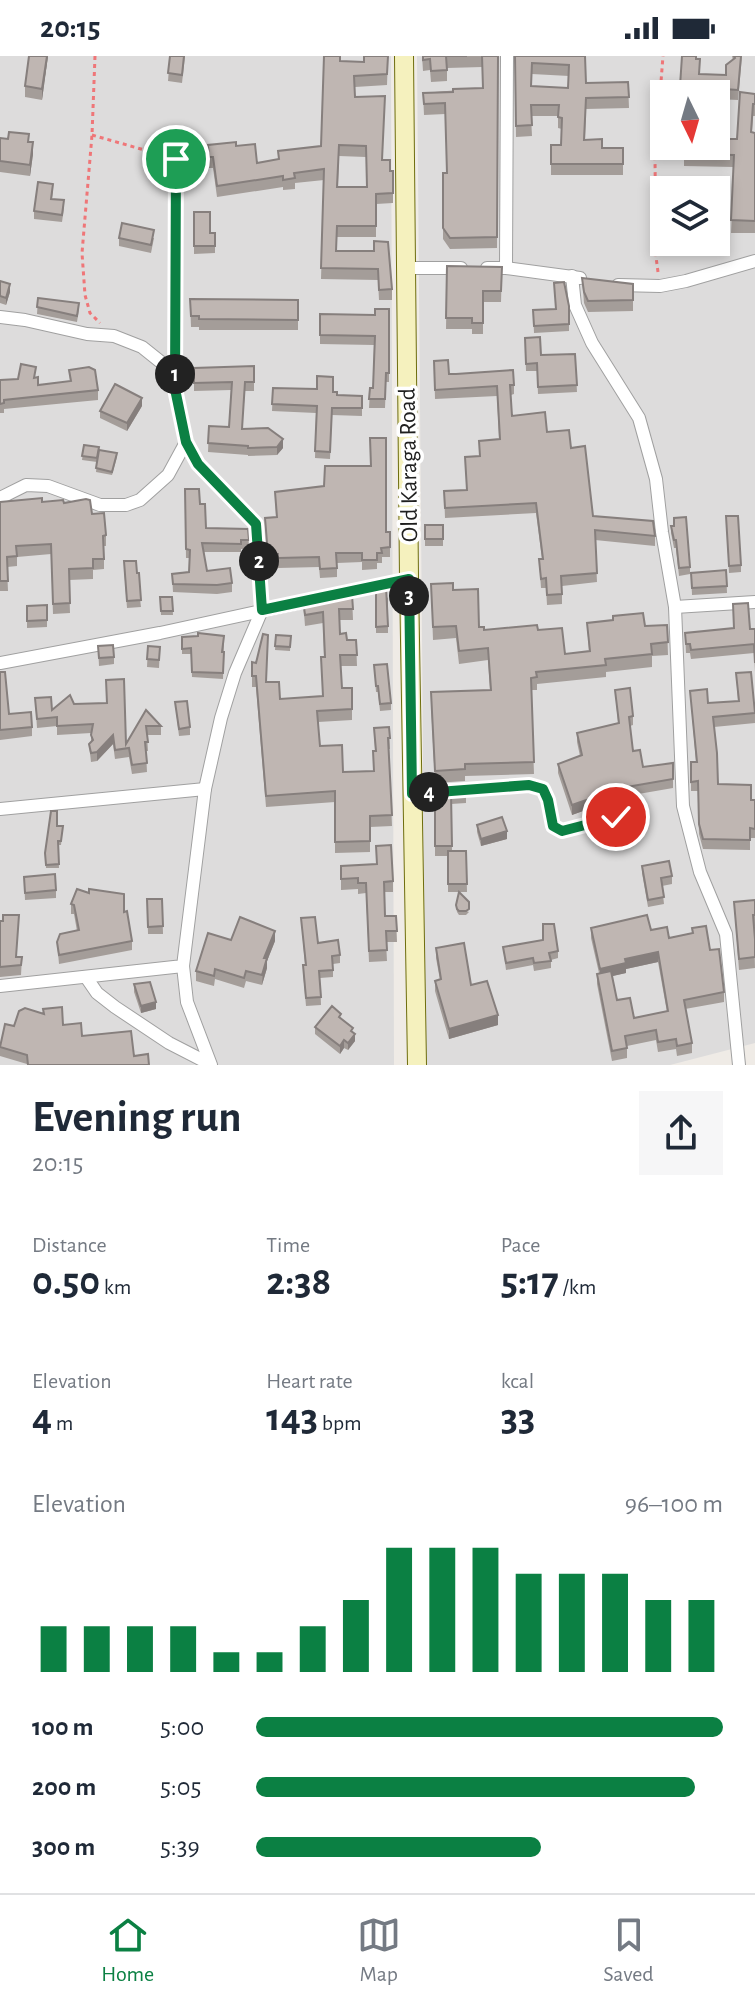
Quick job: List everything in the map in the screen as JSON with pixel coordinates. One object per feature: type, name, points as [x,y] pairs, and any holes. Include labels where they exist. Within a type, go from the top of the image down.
[{"type":"street","name":"Old Karaga Road","points":[[404,56],[417,1065]]},
{"type":"street","points":[[506,268],[507,56]]},
{"type":"street","points":[[406,268],[506,268],[572,276],[604,284],[660,286],[755,261]]},
{"type":"street","points":[[572,276],[575,305],[592,343],[639,418],[656,479],[675,607],[683,806],[700,872],[726,934],[739,1065]]},
{"type":"street","points":[[0,317],[87,334],[114,336],[142,347],[162,363],[175,389],[186,442],[198,464],[256,524],[262,610],[235,673],[205,789],[183,966],[187,1002],[211,1065]]},
{"type":"street","points":[[0,498],[26,485],[48,486],[100,505],[126,505],[140,500],[168,475],[186,442]]},
{"type":"street","points":[[0,663],[160,633],[409,579]]},
{"type":"street","points":[[675,607],[755,602]]},
{"type":"street","points":[[412,794],[529,785],[543,789],[553,826],[562,831],[616,817]]},
{"type":"street","points":[[0,809],[205,789]]},
{"type":"street","points":[[0,986],[183,966]]},
{"type":"street","points":[[86,977],[97,993],[115,1007],[169,1043],[211,1065]]},
{"type":"path","points":[[95,56],[82,253],[85,295],[90,313],[114,336]]},
{"type":"path","points":[[660,286],[656,257],[655,159],[663,56]]},
{"type":"path","points":[[92,135],[176,159],[175,358]]},
{"type":"shaded area","points":[[0,56],[391,56],[394,1065],[0,1065]]},
{"type":"shaded area","points":[[417,56],[755,56],[755,1043],[670,1065],[423,1065]]},
{"type":"building","points":[[29,56],[47,56],[42,89],[25,86]]},
{"type":"building","points":[[170,56],[184,56],[182,75],[168,73]]},
{"type":"building","points":[[324,56],[340,56],[340,61],[364,62],[364,56],[388,56],[387,74],[354,76],[355,97],[385,96],[382,160],[390,160],[393,193],[376,194],[376,226],[337,226],[336,251],[374,251],[374,241],[388,242],[392,289],[379,290],[378,269],[321,268],[324,169],[294,173],[295,178],[283,180],[283,176],[217,186],[208,145],[236,142],[236,146],[255,144],[257,163],[279,159],[278,151],[321,146]],"holes":[[[339,145],[366,146],[367,187],[337,187]]]},
{"type":"building","points":[[423,56],[446,56],[447,70],[431,71],[430,59],[423,60]]},
{"type":"building","points":[[482,56],[498,56],[497,237],[450,238],[443,228],[443,173],[447,173],[445,103],[424,104],[423,93],[483,88]]},
{"type":"building","points":[[515,56],[585,56],[586,83],[628,82],[629,97],[586,98],[584,140],[602,139],[602,148],[623,148],[623,164],[551,164],[551,145],[561,145],[559,105],[531,105],[532,125],[516,126]],"holes":[[[532,63],[569,65],[568,88],[531,86]]]},
{"type":"building","points":[[682,56],[700,59],[699,74],[726,75],[726,65],[734,56],[741,56],[738,90],[730,89],[730,80],[680,80]]},
{"type":"building","points":[[740,92],[755,94],[751,132],[755,133],[755,221],[731,220],[734,155],[730,155],[730,139],[737,139]]},
{"type":"building","points":[[9,132],[29,134],[28,142],[33,142],[30,165],[0,161],[0,138],[8,139]]},
{"type":"building","points":[[38,182],[53,184],[51,199],[64,200],[62,215],[34,211]]},
{"type":"building","points":[[194,212],[210,212],[210,233],[215,233],[215,246],[194,246]]},
{"type":"building","points":[[122,223],[154,230],[151,245],[119,238]]},
{"type":"building","points":[[447,266],[502,267],[501,291],[483,291],[483,323],[472,323],[472,318],[446,318]]},
{"type":"building","points":[[582,278],[633,284],[633,300],[588,301]]},
{"type":"building","points":[[0,281],[10,284],[6,298],[0,296]]},
{"type":"building","points":[[564,282],[569,324],[534,326],[533,310],[556,309],[554,283]]},
{"type":"building","points":[[38,298],[79,303],[77,316],[37,307]]},
{"type":"building","points":[[190,299],[298,300],[298,320],[199,319],[199,316],[191,316]]},
{"type":"building","points":[[375,309],[389,309],[389,373],[386,373],[385,399],[369,399],[370,388],[373,388],[375,336],[320,335],[320,314],[375,315]]},
{"type":"building","points":[[540,337],[541,355],[575,354],[577,385],[538,387],[537,363],[526,364],[525,338]]},
{"type":"building","points":[[448,360],[449,374],[513,370],[514,385],[510,385],[512,416],[545,412],[547,432],[569,430],[571,448],[585,446],[593,516],[653,521],[655,536],[595,530],[597,573],[561,576],[562,594],[547,595],[546,578],[541,579],[539,559],[543,559],[536,503],[445,508],[444,491],[467,490],[465,457],[480,456],[479,441],[500,439],[497,386],[435,390],[434,361]]},
{"type":"building","points":[[21,364],[36,367],[34,378],[38,377],[38,385],[71,381],[69,370],[89,367],[95,370],[98,390],[4,400],[0,404],[0,380],[18,379]]},
{"type":"building","points":[[254,366],[254,382],[245,382],[242,429],[268,428],[283,439],[277,447],[248,448],[208,443],[209,426],[229,427],[232,382],[194,383],[194,368]]},
{"type":"building","points":[[317,376],[333,377],[333,392],[337,395],[362,396],[362,408],[332,408],[330,452],[315,451],[317,406],[272,404],[273,388],[317,389]]},
{"type":"building","points":[[115,384],[142,398],[127,423],[100,411]]},
{"type":"building","points":[[370,438],[386,438],[386,532],[390,532],[390,547],[381,548],[382,553],[377,553],[377,560],[362,560],[362,553],[336,553],[337,568],[320,569],[319,557],[278,558],[278,554],[268,555],[265,518],[277,517],[275,492],[324,486],[325,466],[371,466]]},
{"type":"building","points":[[84,445],[99,447],[97,458],[82,456]]},
{"type":"building","points":[[99,450],[117,453],[112,472],[96,468]]},
{"type":"building","points":[[185,489],[199,489],[200,504],[205,504],[206,528],[248,529],[249,540],[241,540],[241,544],[202,543],[207,571],[230,568],[232,583],[173,584],[172,574],[189,572]]},
{"type":"building","points":[[42,498],[42,502],[63,500],[64,503],[86,499],[90,500],[92,514],[104,513],[104,559],[93,559],[93,568],[69,569],[70,603],[53,604],[51,544],[16,546],[17,556],[7,557],[8,581],[0,581],[0,502]]},
{"type":"building","points":[[726,516],[738,516],[741,565],[729,566]]},
{"type":"building","points":[[686,517],[690,567],[679,568],[671,526],[674,526],[674,518]]},
{"type":"building","points":[[425,525],[443,525],[443,539],[425,539]]},
{"type":"building","points":[[124,561],[136,561],[141,600],[127,601]]},
{"type":"building","points":[[726,570],[727,586],[692,588],[691,573]]},
{"type":"building","points":[[453,583],[453,590],[478,589],[479,627],[484,627],[484,630],[537,625],[538,630],[562,628],[565,654],[590,651],[587,623],[613,620],[613,616],[643,613],[645,626],[667,625],[668,642],[651,644],[652,654],[605,659],[606,665],[536,672],[537,677],[531,678],[534,762],[465,764],[465,769],[435,771],[431,692],[491,690],[488,648],[459,651],[456,626],[433,627],[431,584]]},
{"type":"building","points":[[386,586],[388,626],[376,627],[376,589]]},
{"type":"building","points":[[352,595],[353,609],[339,609],[340,634],[346,633],[347,640],[356,640],[357,655],[340,655],[342,688],[352,688],[352,709],[317,711],[320,746],[342,745],[343,772],[374,771],[374,728],[389,727],[392,815],[370,816],[370,841],[335,842],[335,791],[266,796],[256,676],[252,676],[252,662],[256,663],[263,634],[268,635],[266,682],[279,682],[280,699],[323,696],[323,612],[305,615],[303,600]]},
{"type":"building","points":[[160,597],[172,597],[173,611],[161,611]]},
{"type":"building","points":[[748,603],[750,629],[755,629],[755,663],[754,644],[691,650],[690,644],[686,644],[685,633],[734,628],[733,604]]},
{"type":"building","points":[[47,605],[47,620],[27,621],[27,606]]},
{"type":"building","points":[[198,633],[224,636],[223,673],[192,672],[191,648],[182,649],[182,637],[198,636]]},
{"type":"building","points":[[276,635],[291,636],[290,647],[275,646]]},
{"type":"building","points":[[113,645],[114,657],[99,658],[98,646]]},
{"type":"building","points":[[148,646],[160,647],[159,660],[147,659]]},
{"type":"building","points":[[387,664],[391,703],[380,704],[374,665]]},
{"type":"building","points":[[0,672],[5,672],[9,714],[31,712],[32,727],[0,730]]},
{"type":"building","points":[[751,672],[755,713],[713,717],[718,784],[751,785],[751,800],[755,800],[755,829],[750,828],[750,840],[703,839],[699,824],[698,781],[691,782],[691,762],[697,762],[690,691],[707,689],[708,703],[739,701],[736,673]]},
{"type":"building","points":[[124,679],[126,744],[146,710],[161,726],[146,726],[147,763],[132,765],[129,748],[115,750],[113,735],[97,752],[91,753],[89,744],[93,740],[93,724],[57,726],[57,717],[37,719],[35,698],[51,697],[52,710],[70,695],[74,704],[107,703],[106,680]]},
{"type":"building","points":[[630,688],[633,751],[640,750],[643,767],[673,763],[673,779],[621,788],[572,805],[558,764],[582,755],[577,733],[619,723],[615,690]]},
{"type":"building","points":[[187,701],[190,727],[179,729],[175,702]]},
{"type":"building","points":[[466,789],[466,793],[451,794],[452,846],[435,846],[435,791]]},
{"type":"building","points":[[51,811],[57,811],[57,826],[63,826],[61,841],[58,841],[59,864],[46,865],[45,853]]},
{"type":"building","points":[[502,817],[507,831],[481,839],[477,825]]},
{"type":"building","points":[[391,845],[393,881],[384,882],[385,916],[396,916],[397,931],[386,931],[387,950],[369,951],[366,883],[358,883],[358,878],[341,879],[341,866],[377,864],[376,846]]},
{"type":"building","points":[[448,851],[466,851],[467,884],[448,884]]},
{"type":"building","points":[[669,861],[672,876],[661,878],[664,897],[648,900],[642,866]]},
{"type":"building","points":[[55,874],[56,890],[25,893],[24,877]]},
{"type":"building","points":[[77,889],[89,893],[89,889],[124,894],[124,912],[127,911],[132,941],[59,955],[57,942],[60,934],[79,930],[74,905],[71,904]]},
{"type":"building","points":[[459,892],[469,902],[466,911],[457,909]]},
{"type":"building","points":[[147,899],[162,899],[163,926],[148,927]]},
{"type":"building","points":[[755,900],[755,957],[739,959],[734,902]]},
{"type":"building","points":[[3,915],[19,915],[16,957],[22,957],[21,965],[0,967],[0,921],[3,921]]},
{"type":"building","points":[[647,915],[651,930],[667,927],[669,938],[693,933],[692,928],[706,926],[710,950],[719,949],[724,992],[684,1000],[692,1043],[677,1046],[676,1039],[658,1042],[656,1030],[625,1036],[627,1048],[612,1051],[597,974],[611,971],[617,1000],[630,998],[634,1018],[668,1011],[658,952],[625,959],[626,963],[600,969],[591,928]]},
{"type":"building","points":[[240,917],[275,931],[264,958],[267,958],[262,975],[246,971],[244,978],[215,969],[214,976],[196,971],[208,933],[231,940]]},
{"type":"building","points":[[315,917],[318,943],[338,940],[340,955],[332,956],[333,970],[319,971],[321,997],[306,998],[301,918]]},
{"type":"building","points":[[543,924],[554,924],[558,951],[549,953],[551,961],[534,963],[533,958],[506,963],[503,947],[543,940]]},
{"type":"building","points":[[464,943],[471,985],[487,981],[498,1015],[449,1029],[435,981],[441,979],[436,948]]},
{"type":"building","points":[[150,982],[156,1002],[141,1006],[134,984]]},
{"type":"building","points":[[332,1006],[355,1034],[348,1043],[344,1040],[340,1046],[315,1027]]},
{"type":"building","points":[[62,1007],[63,1025],[81,1023],[82,1036],[131,1031],[134,1056],[148,1054],[149,1065],[28,1065],[27,1055],[0,1047],[5,1024],[14,1026],[19,1011],[25,1008],[44,1014],[43,1009]]},
{"type":"route","points":[[176,159],[175,389],[186,442],[198,464],[256,524],[262,610],[409,579],[412,794],[529,785],[543,789],[553,826],[562,831],[616,817]]}]
